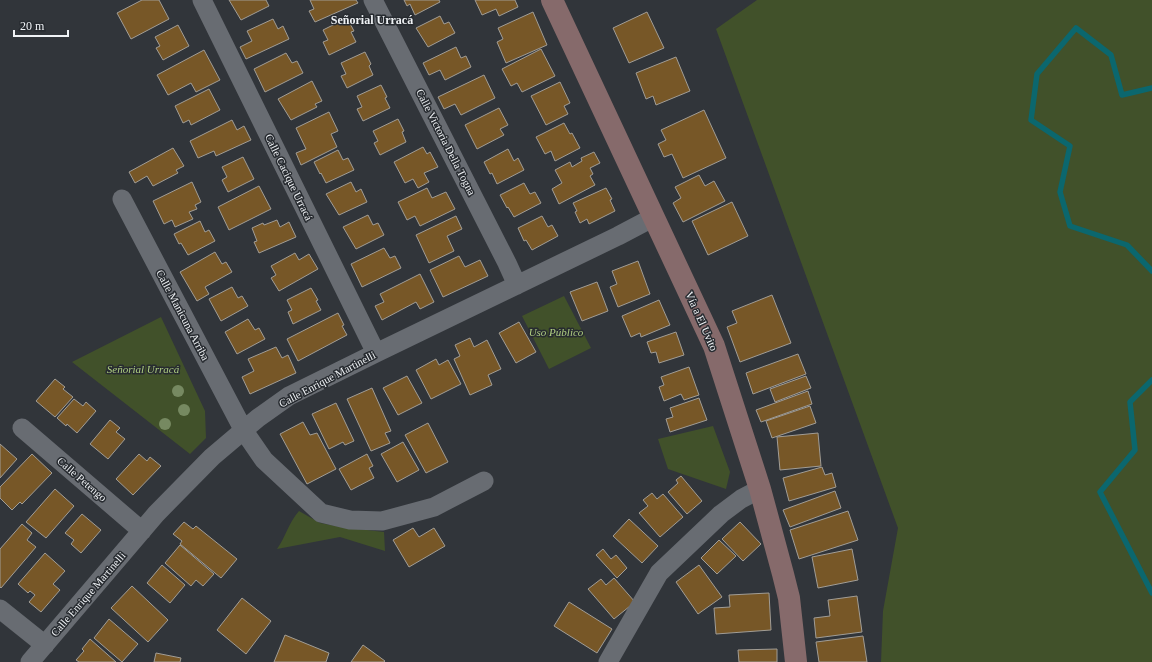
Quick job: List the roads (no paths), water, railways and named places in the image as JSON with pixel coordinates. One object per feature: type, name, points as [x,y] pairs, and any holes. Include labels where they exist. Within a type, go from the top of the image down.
[{"type":"street","name":"Calle Cacique Urracá","points":[[202,0],[376,353]]},
{"type":"street","name":"Calle Victoria Della Togna","points":[[373,0],[517,285]]},
{"type":"street","name":"Vía a El Uvito","points":[[552,0],[714,346],[760,489],[783,574],[788,598],[796,662]]},
{"type":"street","name":"Calle Manicuna Arriba","points":[[122,199],[244,431],[264,460],[321,513],[350,520],[382,521],[434,507],[484,481]]},
{"type":"street","name":"Calle Enrique Martinelli","points":[[30,662],[156,514],[212,458],[258,418],[289,396],[654,217]]},
{"type":"street","name":"Calle Petengo","points":[[22,428],[142,531]]},
{"type":"street","points":[[608,662],[658,573],[721,514],[741,499],[760,489]]},
{"type":"street","points":[[0,608],[45,645]]},
{"type":"waterway","points":[[1152,88],[1122,95],[1111,55],[1076,28],[1037,74],[1031,120],[1070,146],[1060,192],[1070,226],[1127,245],[1152,271]]},
{"type":"waterway","points":[[1152,380],[1130,402],[1135,450],[1100,492],[1152,593]]},
{"type":"district","name":"Señorial Urracá","points":[[372,20]]},
{"type":"park label","name":"Uso Público","points":[[556,332]]}]
